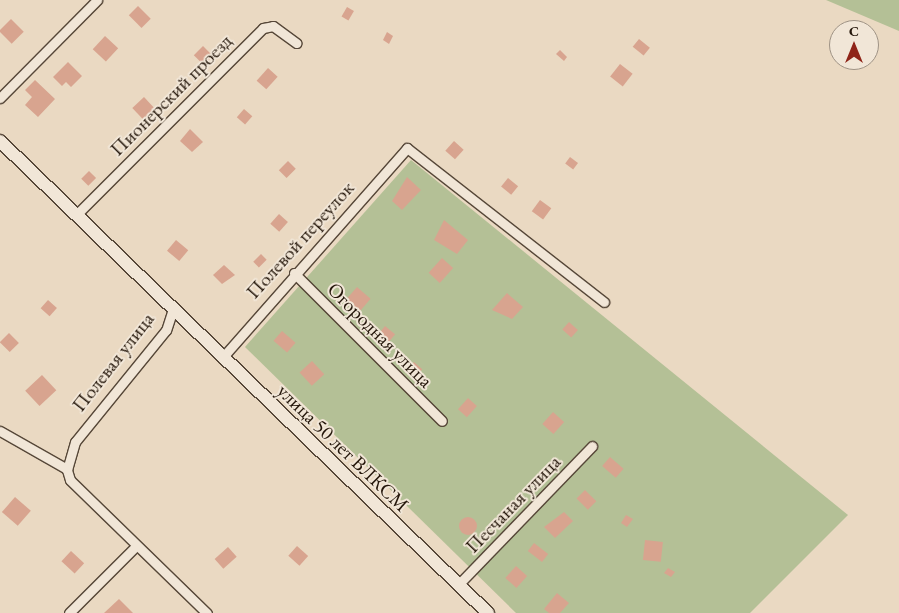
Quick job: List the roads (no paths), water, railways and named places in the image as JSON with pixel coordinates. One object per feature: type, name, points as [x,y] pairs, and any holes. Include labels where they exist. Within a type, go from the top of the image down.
[{"type":"street","points":[[0,98],[97,0]]},
{"type":"street","name":"Пионерский проезд","points":[[76,215],[263,28],[273,26],[296,43]]},
{"type":"street","name":"Полевая улица","points":[[0,141],[172,312],[166,330],[75,442],[67,469]]},
{"type":"street","name":"Полевой переулок","points":[[222,358],[294,273],[407,148],[604,302]]},
{"type":"street","name":"Огородная улица","points":[[294,273],[442,421]]},
{"type":"street","name":"улица 50 лет ВЛКСМ","points":[[172,312],[488,613]]},
{"type":"street","points":[[0,431],[67,469],[70,480],[207,613]]},
{"type":"street","name":"Песчаная улица","points":[[458,585],[592,446]]},
{"type":"street","points":[[69,613],[136,546]]}]
